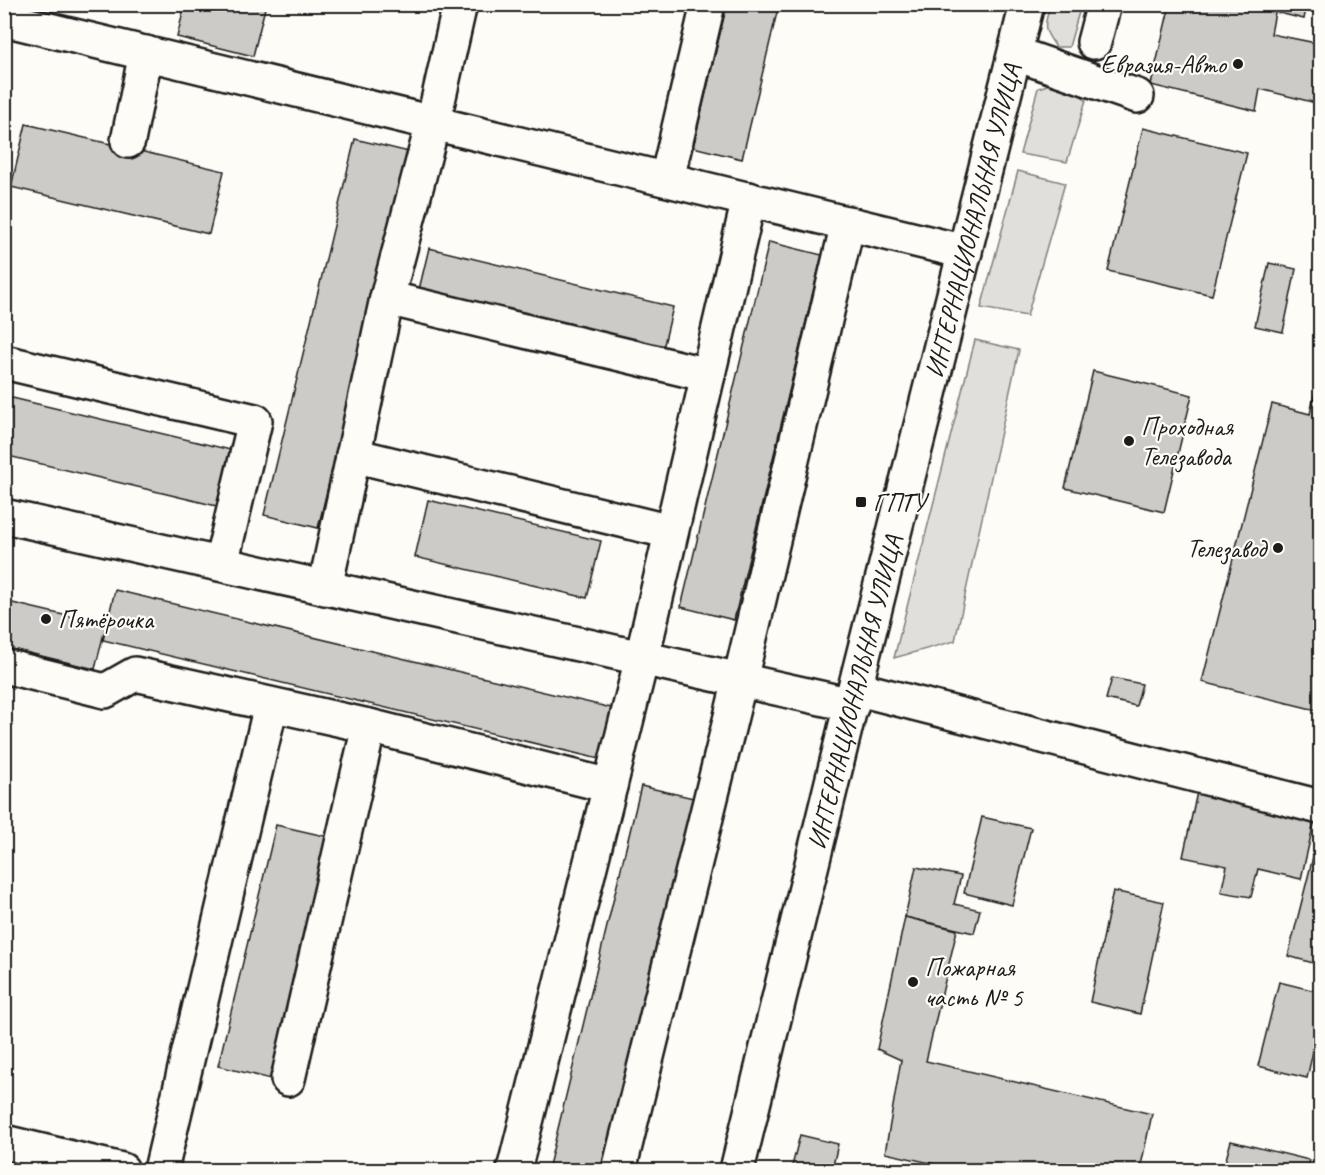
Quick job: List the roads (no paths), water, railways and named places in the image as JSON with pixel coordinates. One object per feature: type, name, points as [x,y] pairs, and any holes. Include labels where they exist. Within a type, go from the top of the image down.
[{"type":"street","points":[[325,588],[387,298],[433,123],[460,4]]},
{"type":"street","points":[[667,179],[708,4]]},
{"type":"street","name":"ИНТЕРНАЦИОНАЛЬНАЯ УЛИЦА","points":[[737,1170],[1027,4]]},
{"type":"street","points":[[1094,42],[1104,4]]},
{"type":"street","points":[[4,19],[965,252]]},
{"type":"street","points":[[128,141],[146,53]]},
{"type":"street","points":[[1016,54],[1137,96]]},
{"type":"street","points":[[514,1170],[642,658],[749,199]]},
{"type":"street","points":[[620,1170],[740,680],[848,223]]},
{"type":"street","points":[[387,298],[708,375]]},
{"type":"street","points":[[4,362],[255,421],[220,564]]},
{"type":"street","points":[[353,455],[671,532]]},
{"type":"street","points":[[4,516],[740,680],[854,696],[1320,807]]},
{"type":"street","points":[[4,666],[105,692],[135,674],[369,726],[610,786]]},
{"type":"street","points":[[161,1170],[272,705]]},
{"type":"street","points":[[288,1079],[369,726]]},
{"type":"street","points":[[4,1142],[123,1170]]},
{"type":"place","name":"Евразия-Авто","points":[[1238,64]]},
{"type":"place","name":"Проходная Телезавода","points":[[1129,441]]},
{"type":"place","name":"ГПТУ","points":[[861,502]]},
{"type":"place","name":"Телезавод","points":[[1278,548]]},
{"type":"place","name":"Пятёрочка","points":[[46,619]]},
{"type":"place","name":"Пожарная часть № 5","points":[[913,982]]}]
